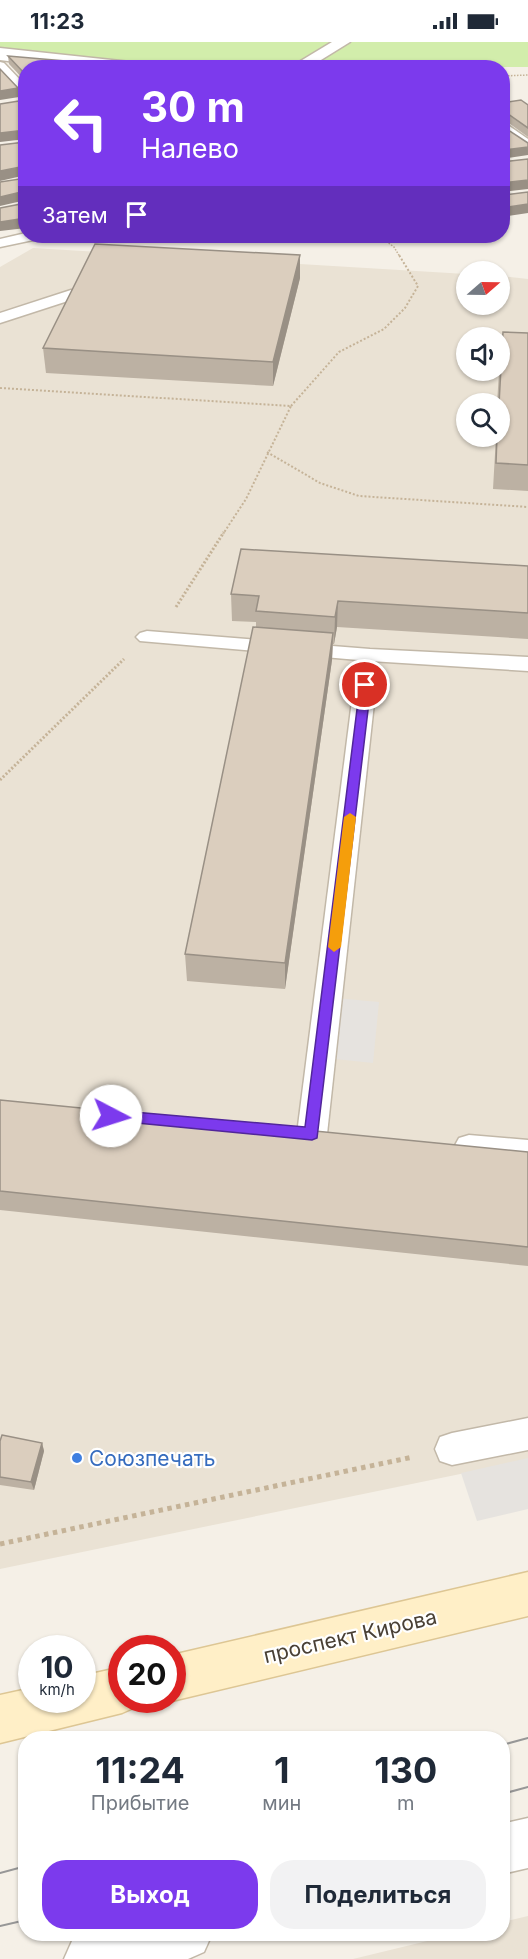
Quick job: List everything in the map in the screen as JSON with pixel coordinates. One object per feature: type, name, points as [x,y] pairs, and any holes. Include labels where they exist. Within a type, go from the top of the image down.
[{"type":"main road","name":"проспект Кирова","points":[[186,1675],[528,1594]]},
{"type":"main road","points":[[0,1719],[108,1693]]},
{"type":"street","points":[[310,60],[343,42]]},
{"type":"street","points":[[0,54],[34,60]]},
{"type":"street","points":[[510,1847],[528,1843]]},
{"type":"street","points":[[90,1959],[159,1941]]},
{"type":"lane","points":[[0,54],[63,60]]},
{"type":"lane","points":[[0,66],[18,93]]},
{"type":"lane","points":[[510,131],[528,146]]},
{"type":"lane","points":[[0,243],[18,239]]},
{"type":"lane","points":[[0,318],[71,295]]},
{"type":"lane","points":[[147,637],[370,655],[528,664]]},
{"type":"lane","points":[[311,1134],[365,685]]},
{"type":"lane","points":[[448,1145],[528,1152]]},
{"type":"lane","points":[[452,1449],[528,1434]]},
{"type":"path","points":[[510,76],[528,75]]},
{"type":"path","points":[[0,780],[174,610],[246,499],[291,406],[339,352],[384,329],[405,308],[418,286],[394,247],[389,243]]},
{"type":"path","points":[[0,388],[291,406]]},
{"type":"path","points":[[267,452],[320,483],[359,496],[528,507]]},
{"type":"path","points":[[0,1544],[452,1449]]},
{"type":"shaded area","points":[[33,248],[456,273],[456,315],[510,315],[510,277],[528,279],[528,1460],[0,1569],[0,267]]},
{"type":"shaded area","points":[[314,996],[379,1002],[373,1063],[307,1056]]},
{"type":"shaded area","points":[[528,1458],[528,1509],[477,1521],[461,1473]]},
{"type":"shaded area","points":[[528,1916],[528,1959],[353,1959],[427,1941],[510,1941],[510,1920]]},
{"type":"green space","points":[[0,42],[528,42],[528,67],[510,67],[510,60],[56,60],[0,54]]},
{"type":"building","points":[[8,56],[54,60],[18,60],[18,67]]},
{"type":"building","points":[[0,69],[18,88],[0,91]]},
{"type":"building","points":[[521,100],[528,105],[528,128],[510,115],[510,102]]},
{"type":"building","points":[[18,101],[18,131],[0,133],[0,104]]},
{"type":"building","points":[[510,131],[528,143],[528,147],[510,149]]},
{"type":"building","points":[[18,143],[18,167],[0,171],[0,145]]},
{"type":"building","points":[[528,159],[528,180],[510,182],[510,161]]},
{"type":"building","points":[[18,179],[18,193],[0,197],[0,182]]},
{"type":"building","points":[[528,192],[528,204],[510,207],[510,194]]},
{"type":"building","points":[[18,205],[18,219],[0,222],[0,208]]},
{"type":"building","points":[[95,244],[300,255],[273,362],[43,348]]},
{"type":"building","points":[[510,332],[528,333],[528,465],[496,463],[497,447],[510,447],[510,393],[500,393],[500,381],[510,381]]},
{"type":"building","points":[[241,549],[528,566],[528,613],[338,601],[335,617],[256,611],[259,596],[231,594]]},
{"type":"building","points":[[253,627],[333,633],[285,963],[185,954]]},
{"type":"building","points":[[0,1100],[528,1152],[528,1247],[0,1191]]},
{"type":"building","points":[[2,1435],[42,1443],[31,1482],[0,1477]]},
{"type":"tram line","points":[[510,1743],[528,1738]]},
{"type":"tram line","points":[[510,1792],[528,1787]]},
{"type":"tram line","points":[[0,1873],[18,1868]]},
{"type":"tram line","points":[[0,1926],[18,1922]]},
{"type":"slow traffic","points":[[334,947],[350,817]]},
{"type":"place","name":"Союзпечать","points":[[77,1458]]},
{"type":"route","points":[[111,1116],[312,1134],[365,685]]}]
